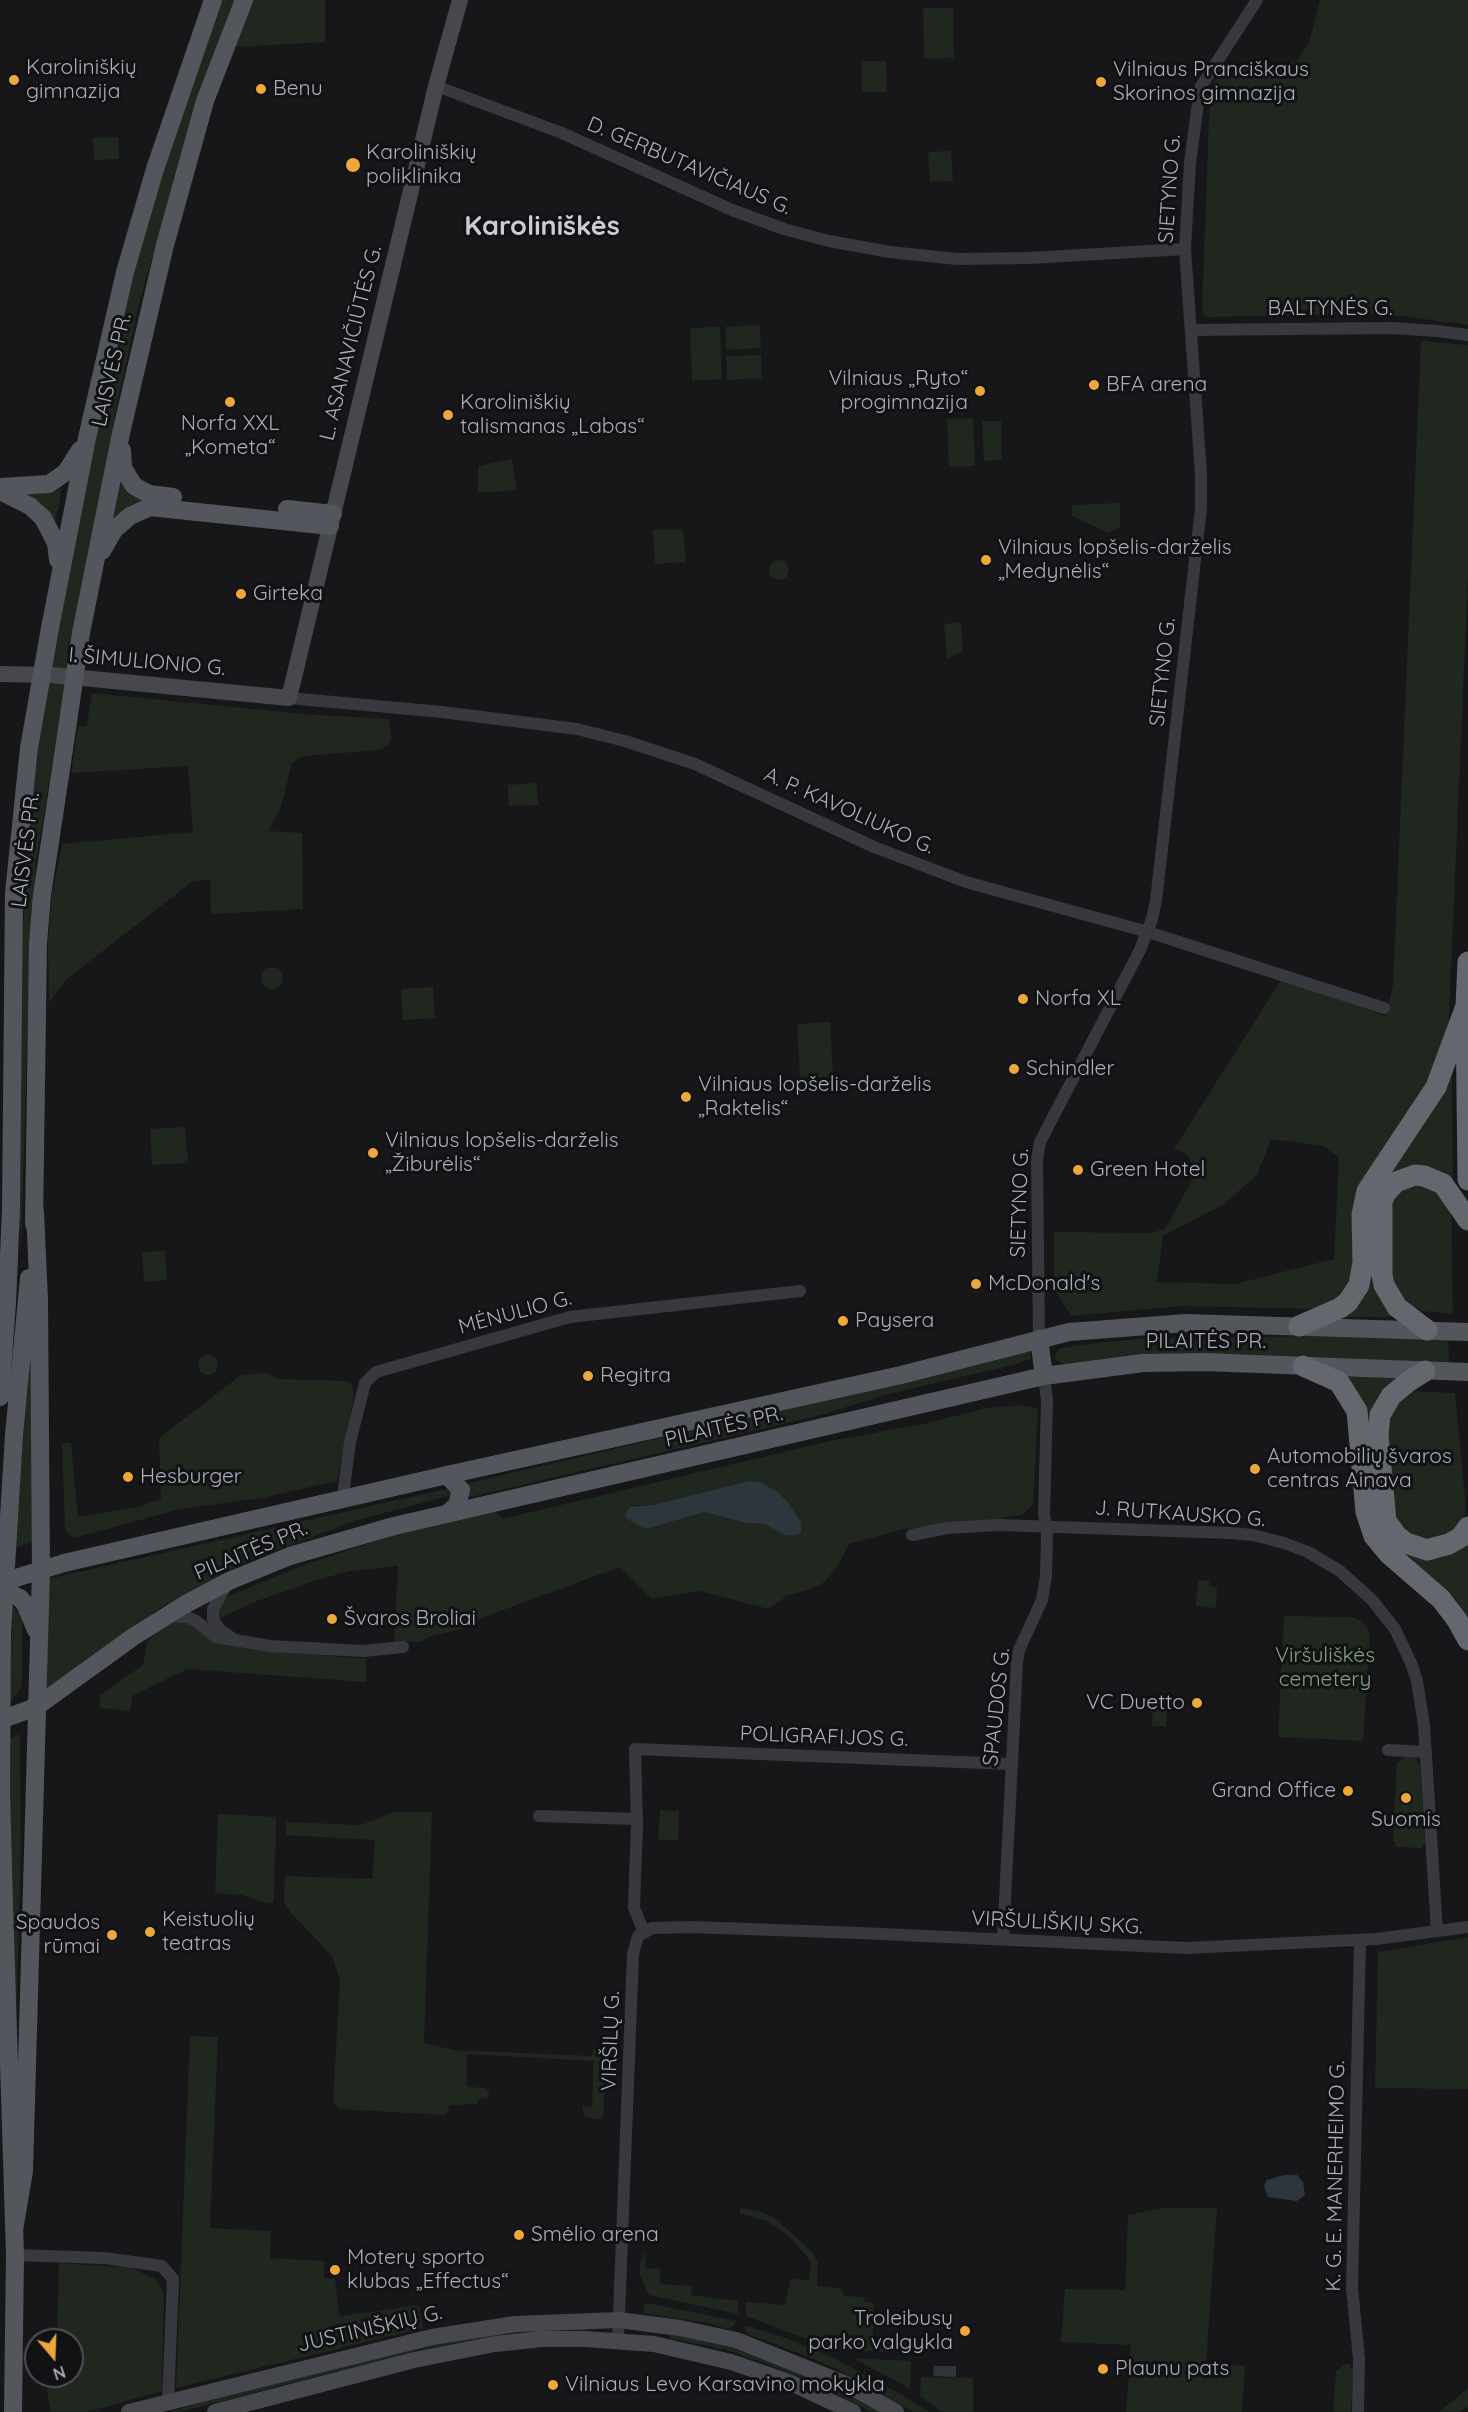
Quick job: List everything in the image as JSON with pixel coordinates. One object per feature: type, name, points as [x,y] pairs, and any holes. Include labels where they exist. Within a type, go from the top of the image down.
[{"type":"highway","points":[[1468,962],[1466,1005],[1468,1180]]},
{"type":"highway","points":[[1299,1326],[1340,1308],[1348,1302],[1359,1285],[1364,1262],[1362,1215],[1367,1191],[1436,1087],[1466,1005]]},
{"type":"highway","points":[[1430,1330],[1397,1307],[1384,1285],[1381,1264],[1382,1202],[1385,1194],[1396,1182],[1415,1175],[1424,1176],[1443,1184],[1468,1221]]},
{"type":"highway","points":[[1303,1366],[1339,1382],[1358,1411],[1366,1512],[1374,1536],[1389,1554],[1441,1599],[1457,1620],[1468,1640]]},
{"type":"highway","points":[[1432,1371],[1409,1381],[1391,1396],[1380,1415],[1377,1435],[1386,1521],[1391,1530],[1406,1543],[1427,1550],[1449,1545],[1461,1537],[1468,1527]]},
{"type":"main road","name":"LAISVĖS PR.","points":[[0,1397],[11,1209],[14,893],[28,748],[60,571],[122,283],[143,209],[213,0]]},
{"type":"main road","name":"LAISVĖS PR.","points":[[13,2412],[15,2255],[1,1791],[2,1632],[14,1435],[35,1212],[38,943],[45,872],[81,633],[121,433],[146,322],[205,101],[244,0]]},
{"type":"main road","name":"L. ASANAVIČIŪTĖS G.","points":[[289,698],[436,86],[459,0]]},
{"type":"main road","points":[[121,433],[123,468],[127,478],[134,486],[149,495],[331,520]]},
{"type":"main road","points":[[0,489],[49,484],[59,478],[74,462],[87,438]]},
{"type":"main road","points":[[0,489],[30,506],[43,518],[56,543],[60,571]]},
{"type":"main road","points":[[92,572],[114,530],[130,516],[150,507],[331,520]]},
{"type":"main road","name":"I. ŠIMULIONIO G.","points":[[0,674],[51,675],[289,698]]},
{"type":"main road","name":"LAISVĖS PR.","points":[[0,1266],[11,1209]]},
{"type":"main road","points":[[14,2230],[24,2171],[41,1570],[39,1300],[35,1212]]},
{"type":"main road","name":"PILAITĖS PR.","points":[[0,1583],[64,1563],[447,1475],[901,1375],[1087,1329],[1186,1323],[1468,1332]]},
{"type":"main road","points":[[1040,1339],[1044,1376]]},
{"type":"main road","name":"PILAITĖS PR.","points":[[3,1719],[36,1707],[166,1616],[229,1581],[315,1547],[447,1514],[1044,1376],[1143,1363],[1215,1362],[1468,1372]]},
{"type":"main road","points":[[447,1475],[457,1484],[460,1496],[457,1505],[447,1514]]},
{"type":"main road","points":[[0,1589],[20,1598],[25,1604],[38,1637]]},
{"type":"main road","name":"JUSTINIŠKIŲ G.","points":[[129,2412],[385,2347],[465,2331],[526,2323],[619,2320],[681,2328],[736,2340],[846,2384],[896,2412]]},
{"type":"main road","name":"JUSTINIŠKIŲ G.","points":[[215,2412],[414,2360],[495,2344],[542,2339],[618,2340],[654,2344],[731,2362],[789,2382],[853,2412]]},
{"type":"street","name":"SIETYNO G.","points":[[1040,1339],[1037,1160],[1040,1142],[1136,961],[1148,932],[1158,882],[1201,508],[1201,474],[1185,249],[1190,163],[1200,88],[1257,0]]},
{"type":"street","name":"D. GERBUTAVIČIAUS G.","points":[[436,86],[562,133],[732,210],[784,229],[830,241],[890,252],[957,259],[1029,258],[1185,249]]},
{"type":"street","name":"BALTYNĖS G.","points":[[1191,330],[1393,328],[1463,334]]},
{"type":"street","name":"A. P. KAVOLIUKO G.","points":[[289,698],[577,729],[625,741],[695,764],[874,847],[921,866],[995,891],[1148,932],[1384,1008]]},
{"type":"street","name":"MĖNULIO G.","points":[[346,1499],[344,1488],[350,1442],[365,1383],[376,1372],[570,1317],[800,1291]]},
{"type":"street","name":"SPAUDOS G.","points":[[1003,1940],[1010,1764],[1018,1656],[1042,1600],[1045,1587],[1047,1401],[1044,1376]]},
{"type":"street","name":"J. RUTKAUSKO G.","points":[[912,1534],[948,1528],[999,1525],[1253,1535],[1276,1540],[1322,1559],[1357,1585],[1395,1629],[1417,1681],[1422,1703],[1426,1752],[1437,1930]]},
{"type":"street","points":[[229,1581],[216,1600],[213,1619],[220,1630],[241,1642]]},
{"type":"street","points":[[166,1616],[186,1617],[196,1621],[216,1637],[270,1646],[363,1652],[403,1647]]},
{"type":"street","name":"POLIGRAFIJOS G.","points":[[637,1819],[635,1749],[1010,1764]]},
{"type":"street","points":[[1388,1750],[1426,1752]]},
{"type":"street","points":[[539,1816],[637,1819],[634,1908],[644,1932]]},
{"type":"street","name":"VIRŠULIŠKIŲ SKG.","points":[[644,1932],[662,1927],[691,1927],[1187,1948],[1360,1941],[1468,1927]]},
{"type":"street","name":"VIRŠILŲ G.","points":[[618,2340],[633,1954],[638,1936],[644,1932]]},
{"type":"street","name":"K. G. E. MANERHEIMO G.","points":[[1358,2412],[1359,2359],[1352,2288],[1360,1941]]},
{"type":"street","points":[[15,2255],[104,2258],[162,2266],[173,2279],[168,2402]]},
{"type":"green space","points":[[219,0],[235,0],[185,144],[140,300],[117,404],[77,615],[36,862],[29,984],[21,1255],[20,997],[24,906],[35,776],[50,662],[77,516],[146,221]]},
{"type":"green space","points":[[253,0],[325,0],[325,42],[234,47]]},
{"type":"green space","points":[[1320,0],[1468,0],[1468,325],[1385,314],[1208,317],[1204,314],[1202,309],[1210,91],[1214,81],[1223,73],[1297,61],[1309,43]]},
{"type":"green space","points":[[923,8],[953,8],[954,58],[924,59]]},
{"type":"green space","points":[[861,61],[886,61],[887,92],[862,92]]},
{"type":"green space","points":[[118,137],[119,159],[94,160],[93,138]]},
{"type":"green space","points":[[951,151],[953,181],[930,182],[928,152]]},
{"type":"green space","points":[[760,325],[761,348],[726,350],[725,327]]},
{"type":"green space","points":[[720,327],[722,379],[692,381],[690,328]]},
{"type":"green space","points":[[1421,341],[1468,345],[1468,578],[1449,1014],[1448,1030],[1439,1065],[1375,1166],[1353,1277],[1338,1299],[1313,1309],[1183,1306],[1071,1316],[1056,1292],[1054,1283],[1054,1232],[1151,1233],[1165,1229],[1194,1177],[1192,1163],[1187,1154],[1174,1149],[1281,980],[1386,1016],[1393,986]],"holes":[[[1271,1139],[1324,1146],[1339,1158],[1334,1259],[1235,1284],[1157,1282],[1163,1236],[1223,1205],[1257,1175]]]},
{"type":"green space","points":[[761,355],[762,378],[727,380],[726,356]]},
{"type":"green space","points":[[973,418],[975,466],[949,467],[947,419]]},
{"type":"green space","points":[[982,421],[1001,421],[1002,460],[984,461]]},
{"type":"green space","points":[[512,459],[517,490],[478,493],[478,466]]},
{"type":"green space","points":[[117,475],[128,494],[143,500],[112,521]]},
{"type":"green space","points":[[62,488],[55,521],[40,503],[28,494],[51,493]]},
{"type":"green space","points":[[1120,503],[1120,527],[1109,533],[1072,516],[1072,505]]},
{"type":"green space","points":[[683,529],[686,562],[655,564],[653,530]]},
{"type":"green space","points":[[779,560],[786,563],[789,570],[786,577],[779,580],[772,577],[769,570],[772,563]]},
{"type":"green space","points":[[961,622],[963,651],[947,659],[944,624]]},
{"type":"green space","points":[[92,693],[303,714],[389,719],[391,739],[388,745],[381,750],[303,756],[292,763],[281,807],[268,831],[302,833],[303,909],[211,914],[210,879],[193,881],[68,978],[49,1003],[48,942],[52,894],[62,844],[193,832],[188,766],[71,773],[78,726],[87,726]]},
{"type":"green space","points":[[536,783],[539,805],[509,806],[508,785]]},
{"type":"green space","points":[[272,967],[280,970],[283,978],[280,986],[272,989],[264,986],[261,978],[264,970]]},
{"type":"green space","points":[[433,987],[435,1018],[403,1020],[401,989]]},
{"type":"green space","points":[[830,1022],[833,1077],[800,1078],[797,1024]]},
{"type":"green space","points":[[1452,1070],[1453,1178],[1450,1180],[1431,1169],[1418,1168],[1405,1171],[1393,1176],[1381,1189],[1375,1203],[1373,1218],[1376,1285],[1380,1296],[1395,1317],[1340,1317],[1358,1299],[1369,1273],[1372,1199],[1377,1188],[1439,1096]]},
{"type":"green space","points":[[185,1127],[188,1163],[152,1165],[150,1129]]},
{"type":"green space","points":[[1406,1184],[1434,1186],[1451,1210],[1453,1314],[1422,1311],[1391,1288],[1392,1195]]},
{"type":"green space","points":[[165,1251],[167,1280],[144,1282],[142,1252]]},
{"type":"green space","points":[[31,1318],[33,1542],[15,1548]]},
{"type":"green space","points":[[1376,1335],[1448,1338],[1449,1363],[1242,1354],[1154,1355],[1066,1365],[1056,1360],[1054,1356],[1059,1349],[1136,1339]]},
{"type":"green space","points":[[1025,1349],[1030,1351],[1031,1359],[1013,1365],[892,1393],[821,1415],[466,1498],[465,1484],[917,1378]]},
{"type":"green space","points":[[208,1355],[215,1358],[218,1365],[215,1372],[208,1375],[201,1372],[198,1365],[201,1358]]},
{"type":"green space","points":[[267,1373],[279,1379],[347,1381],[352,1386],[354,1396],[337,1481],[262,1498],[180,1509],[74,1538],[68,1534],[65,1529],[62,1443],[71,1443],[78,1517],[141,1506],[161,1499],[159,1438],[241,1375]]},
{"type":"green space","points":[[1346,1378],[1399,1378],[1398,1383],[1389,1387],[1379,1400],[1371,1425],[1377,1515],[1381,1529],[1389,1539],[1409,1555],[1426,1559],[1440,1558],[1454,1553],[1468,1541],[1468,1625],[1448,1598],[1387,1542],[1380,1532],[1373,1512],[1367,1421],[1359,1396]]},
{"type":"green space","points":[[1407,1391],[1455,1393],[1466,1508],[1464,1521],[1458,1530],[1424,1544],[1395,1524],[1384,1434],[1394,1403]]},
{"type":"green space","points":[[1021,1405],[1038,1408],[1033,1505],[1023,1514],[978,1523],[904,1529],[849,1544],[838,1566],[823,1583],[788,1595],[769,1609],[699,1591],[652,1599],[620,1567],[484,1617],[465,1628],[431,1636],[420,1642],[394,1643],[398,1566],[350,1571],[317,1580],[257,1601],[218,1619],[217,1609],[224,1598],[298,1567],[418,1527],[494,1510],[502,1519],[830,1441],[923,1424],[987,1408]],"holes":[[[749,1481],[778,1492],[801,1522],[801,1533],[792,1536],[784,1535],[765,1524],[746,1523],[704,1512],[626,1510],[636,1505],[653,1505]]]},
{"type":"green space","points":[[450,1488],[452,1493],[449,1496],[357,1520],[244,1563],[159,1609],[48,1691],[46,1688],[48,1579]]},
{"type":"green space","points":[[1198,1580],[1209,1581],[1209,1586],[1217,1587],[1216,1608],[1196,1606]]},
{"type":"green space","points":[[12,1606],[18,1612],[22,1622],[22,1679],[21,1688],[10,1702]]},
{"type":"green space","name":"Viršuliškės cemetery","points":[[1284,1616],[1352,1617],[1362,1621],[1367,1627],[1370,1633],[1363,1741],[1278,1737]]},
{"type":"green space","points":[[174,1621],[189,1622],[225,1643],[250,1649],[366,1659],[366,1682],[187,1669],[132,1696],[130,1711],[100,1708],[100,1695],[143,1665],[147,1641]]},
{"type":"green space","points":[[1153,1704],[1167,1705],[1166,1726],[1152,1726]]},
{"type":"green space","points":[[20,1734],[21,1849],[16,2020],[10,1845],[10,1738]]},
{"type":"green space","points":[[1406,1756],[1416,1758],[1420,1766],[1425,1842],[1422,1848],[1396,1847],[1393,1840],[1397,1763]]},
{"type":"green space","points":[[660,1810],[679,1811],[678,1840],[658,1840]]},
{"type":"green space","points":[[394,1812],[432,1812],[424,2043],[454,2050],[592,2056],[593,2049],[597,2049],[605,2057],[603,2119],[593,2119],[584,2115],[582,2106],[592,2107],[594,2061],[467,2054],[467,2087],[485,2088],[490,2093],[487,2098],[479,2099],[477,2104],[449,2105],[448,2112],[444,2115],[339,2109],[333,2101],[340,1980],[332,1956],[292,1914],[284,1902],[285,1876],[372,1879],[375,1840],[286,1835],[286,1822],[361,1825]]},
{"type":"green space","points":[[218,1814],[276,1817],[274,1902],[269,1904],[242,1895],[215,1893]]},
{"type":"green space","points":[[1468,1937],[1468,2089],[1375,2088],[1378,1952]]},
{"type":"green space","points":[[190,2036],[218,2037],[210,2228],[271,2231],[270,2258],[324,2261],[324,2278],[335,2279],[339,2314],[342,2316],[419,2305],[423,2328],[176,2388]]},
{"type":"green space","points":[[740,2208],[760,2211],[776,2219],[812,2252],[818,2263],[817,2286],[842,2289],[844,2296],[864,2297],[865,2302],[874,2303],[873,2340],[912,2341],[911,2353],[835,2350],[746,2316],[746,2302],[785,2305],[790,2279],[809,2280],[811,2262],[792,2239],[769,2222],[740,2213]]},
{"type":"green space","points":[[1164,2208],[1217,2208],[1206,2363],[1245,2366],[1242,2412],[1126,2412],[1131,2345],[1061,2342],[1065,2289],[1125,2290],[1128,2215]]},
{"type":"green space","points":[[646,2251],[645,2268],[660,2269],[660,2284],[692,2286],[691,2295],[738,2301],[738,2314],[649,2295],[640,2274],[640,2263]]},
{"type":"green space","points":[[59,2263],[132,2268],[155,2279],[164,2293],[162,2391],[87,2412],[51,2412],[48,2388],[84,2388],[84,2328],[57,2328]]},
{"type":"green space","points":[[647,2303],[736,2321],[728,2329],[707,2323],[643,2313],[644,2305]]},
{"type":"green space","points":[[744,2325],[789,2339],[832,2357],[929,2412],[913,2412],[841,2371],[747,2334]]},
{"type":"green space","points":[[589,2327],[589,2330],[506,2334],[419,2350],[180,2412],[170,2412],[225,2395],[399,2350],[508,2331]]},
{"type":"green space","points":[[669,2335],[731,2347],[783,2365],[839,2389],[881,2412],[871,2412],[809,2380],[727,2350],[671,2339]]},
{"type":"green space","points":[[853,2358],[911,2361],[910,2389]]},
{"type":"green space","points":[[1345,2364],[1349,2364],[1353,2370],[1351,2412],[1333,2412],[1336,2371]]},
{"type":"green space","points":[[921,2377],[973,2378],[973,2412],[942,2412],[920,2396]]},
{"type":"green space","points":[[1468,2388],[1468,2407],[1460,2412],[1439,2412]]},
{"type":"shaded area","points":[[749,1481],[760,1482],[778,1492],[787,1501],[801,1522],[801,1533],[792,1536],[784,1535],[765,1524],[746,1523],[704,1512],[646,1529],[627,1519],[625,1515],[629,1507],[653,1505]]},
{"type":"shaded area","points":[[1284,2175],[1297,2175],[1303,2182],[1305,2195],[1297,2201],[1268,2197],[1264,2186],[1267,2180]]},
{"type":"shaded area","points":[[934,2366],[956,2366],[956,2377],[933,2376]]},
{"type":"place","name":"Karoliniškių gimnazija","points":[[14,80]]},
{"type":"place","name":"Vilniaus Pranciškaus Skorinos gimnazija","points":[[1101,82]]},
{"type":"place","name":"Benu","points":[[261,89]]},
{"type":"place","name":"Karoliniškių poliklinika","points":[[353,165]]},
{"type":"place","name":"BFA arena","points":[[1094,385]]},
{"type":"place","name":"Vilniaus „Ryto“ progimnazija","points":[[980,391]]},
{"type":"place","name":"Norfa XXL „Kometa“","points":[[230,402]]},
{"type":"place","name":"Karoliniškių talismanas „Labas“","points":[[448,415]]},
{"type":"place","name":"Vilniaus lopšelis-darželis „Medynėlis“","points":[[986,560]]},
{"type":"place","name":"Girteka","points":[[241,594]]},
{"type":"place","name":"Norfa XL","points":[[1023,999]]},
{"type":"place","name":"Schindler","points":[[1014,1069]]},
{"type":"place","name":"Vilniaus lopšelis-darželis „Raktelis“","points":[[686,1097]]},
{"type":"place","name":"Vilniaus lopšelis-darželis „Žiburėlis“","points":[[373,1153]]},
{"type":"place","name":"Green Hotel","points":[[1078,1170]]},
{"type":"place","name":"McDonald's","points":[[976,1284]]},
{"type":"place","name":"Paysera","points":[[843,1321]]},
{"type":"place","name":"Regitra","points":[[588,1376]]},
{"type":"place","name":"Automobilių švaros centras Ainava","points":[[1255,1469]]},
{"type":"place","name":"Hesburger","points":[[128,1477]]},
{"type":"place","name":"Švaros Broliai","points":[[332,1619]]},
{"type":"place","name":"VC Duetto","points":[[1197,1703]]},
{"type":"place","name":"Grand Office","points":[[1348,1791]]},
{"type":"place","name":"Suomis","points":[[1406,1798]]},
{"type":"place","name":"Keistuolių teatras","points":[[150,1932]]},
{"type":"place","name":"Spaudos rūmai","points":[[112,1935]]},
{"type":"place","name":"Smėlio arena","points":[[519,2235]]},
{"type":"place","name":"Moterų sporto klubas „Effectus“","points":[[335,2270]]},
{"type":"place","name":"Troleibusų parko valgykla","points":[[965,2331]]},
{"type":"place","name":"Plaunu pats","points":[[1103,2369]]},
{"type":"place","name":"Vilniaus Levo Karsavino mokykla","points":[[553,2385]]},
{"type":"district","name":"Karoliniškės","points":[[542,227]]}]
